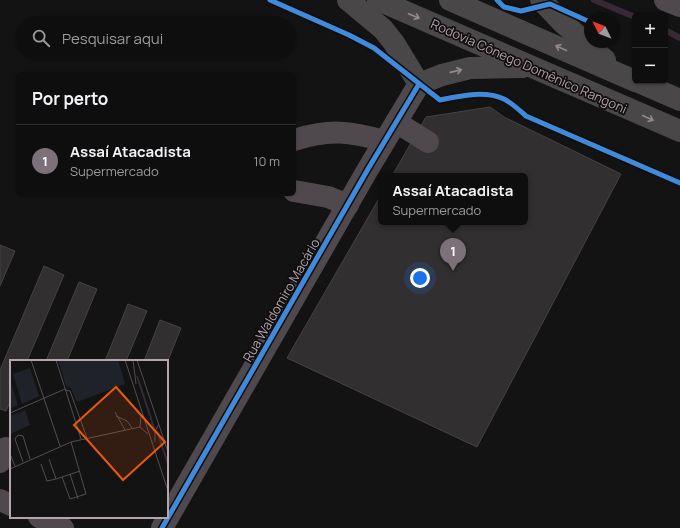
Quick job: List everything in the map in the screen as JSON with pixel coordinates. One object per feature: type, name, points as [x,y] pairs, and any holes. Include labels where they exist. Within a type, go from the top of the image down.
[{"type":"highway","points":[[348,0],[383,30],[397,48],[419,84],[442,75],[470,68],[532,67]]},
{"type":"highway","name":"Rodovia Cônego Domênico Rangoni","points":[[378,0],[680,131]]},
{"type":"highway","points":[[450,0],[680,100]]},
{"type":"highway","points":[[541,0],[562,22],[631,79]]},
{"type":"street","points":[[666,0],[680,6]]},
{"type":"street","name":"Rua Waldomiro Macário","points":[[168,516],[348,205],[375,172],[384,141],[419,84]]},
{"type":"street","points":[[396,122],[428,142]]},
{"type":"street","points":[[296,139],[307,136],[339,132],[364,135],[384,141]]},
{"type":"street","points":[[296,191],[328,198],[348,205]]},
{"type":"street","points":[[0,500],[10,505]]},
{"type":"street","points":[[41,518],[63,528]]},
{"type":"building","points":[[490,107],[504,117],[621,174],[477,447],[287,358],[378,200],[378,225],[528,225],[528,173],[394,173],[426,117]]},
{"type":"building","points":[[0,245],[15,251],[0,286]]},
{"type":"building","points":[[44,266],[64,275],[27,360],[10,360],[10,402],[6,411],[0,409],[0,370]]},
{"type":"building","points":[[79,282],[97,289],[67,360],[46,360]]},
{"type":"building","points":[[128,304],[147,311],[126,360],[105,360]]},
{"type":"building","points":[[160,320],[181,328],[168,360],[144,360]]},
{"type":"waterway","points":[[594,0],[632,16]]},
{"type":"waterway","points":[[668,32],[680,38]]},
{"type":"cycle path","points":[[270,0],[349,35],[374,48],[440,100],[480,94],[496,96],[510,102],[526,116],[680,183]]},
{"type":"cycle path","points":[[497,0],[504,7],[521,11],[550,4],[584,19]]},
{"type":"cycle path","points":[[168,518],[368,169],[419,84]]},
{"type":"cycle path","points":[[162,528],[168,518]]},
{"type":"place","name":"Assaí Atacadista","points":[[453,271]]}]
